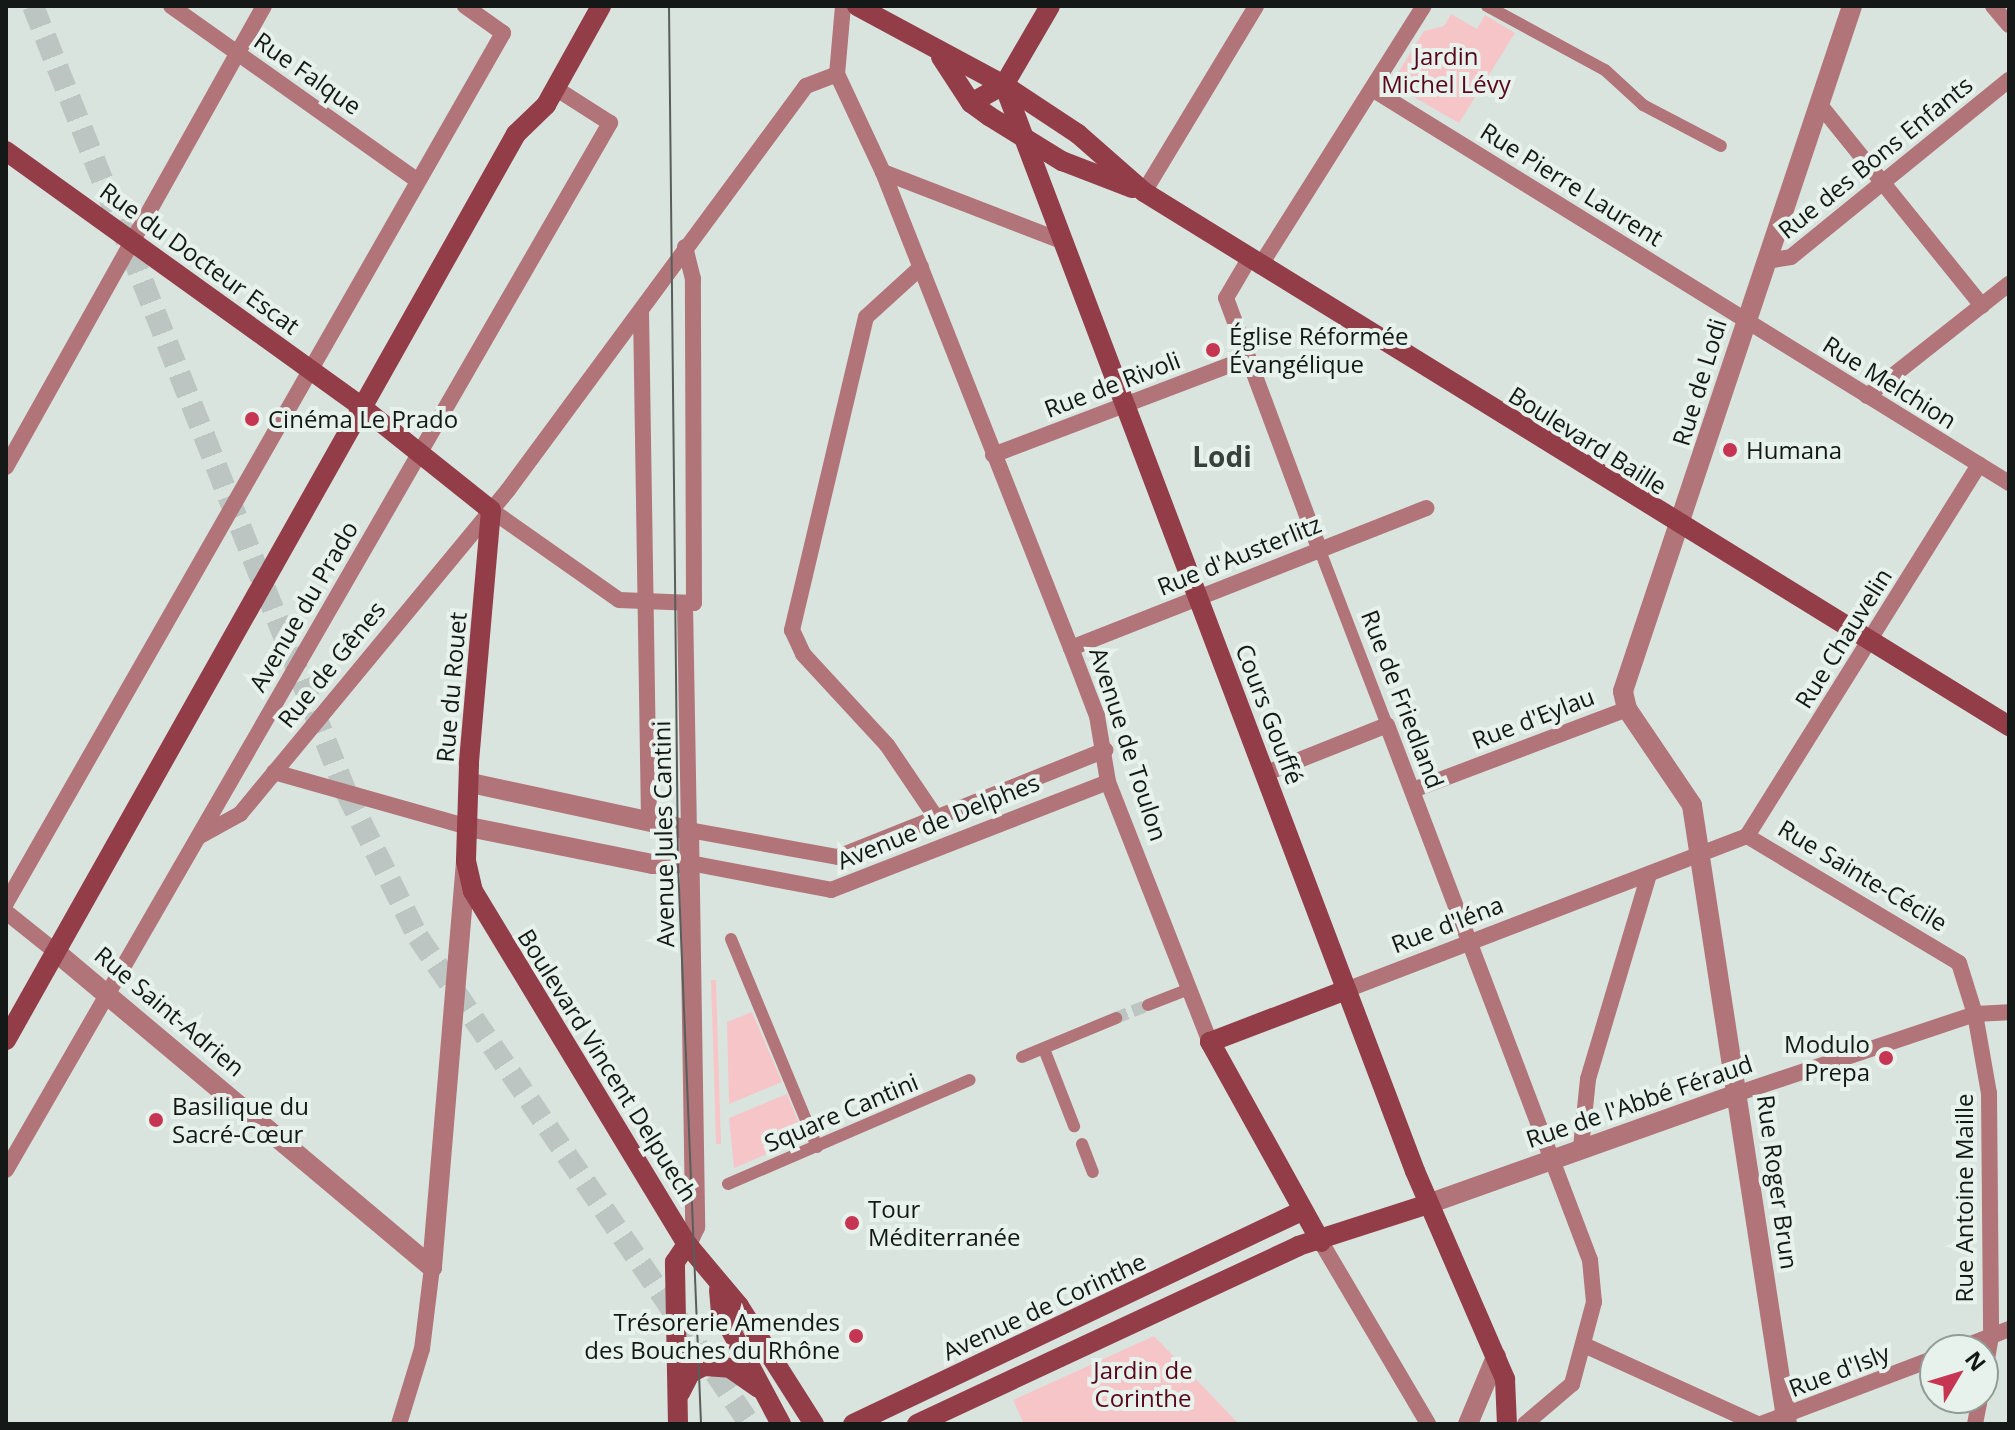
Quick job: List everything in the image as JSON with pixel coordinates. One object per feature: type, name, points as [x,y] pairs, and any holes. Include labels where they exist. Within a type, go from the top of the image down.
[{"type":"main road","name":"Avenue du Prado","points":[[6,1040],[516,134],[555,88],[601,6]]},
{"type":"main road","name":"Boulevard Baille","points":[[857,6],[941,57],[1004,85],[1078,134],[1144,192]]},
{"type":"main road","points":[[971,103],[1004,85],[1050,6]]},
{"type":"main road","name":"Boulevard Baille","points":[[941,57],[971,103],[1021,137],[1144,192],[1680,528],[2009,726]]},
{"type":"main road","name":"Cours Gouffé","points":[[1004,85],[1057,239],[1198,598],[1428,1204],[1505,1379],[1507,1424]]},
{"type":"main road","name":"Rue du Docteur Escat","points":[[6,151],[363,408],[491,510]]},
{"type":"main road","name":"Rue du Rouet","points":[[466,861],[491,510]]},
{"type":"main road","name":"Boulevard Vincent Delpuech","points":[[466,861],[482,911],[687,1244],[719,1290],[739,1306],[814,1424]]},
{"type":"main road","name":"Rue d'Iéna","points":[[1210,1042],[1346,990]]},
{"type":"main road","name":"Avenue de Toulon","points":[[1210,1042],[1321,1242]]},
{"type":"main road","name":"Rue de l'Abbé Féraud","points":[[1321,1242],[1428,1204]]},
{"type":"main road","name":"Avenue de Corinthe","points":[[853,1424],[1258,1236],[1303,1210]]},
{"type":"main road","points":[[1258,1236],[1268,1260]]},
{"type":"main road","points":[[917,1424],[1268,1260],[1321,1242]]},
{"type":"main road","name":"Avenue Jules Cantini","points":[[678,1424],[675,1262],[687,1244]]},
{"type":"main road","name":"Boulevard Vincent Delpuech","points":[[719,1290],[721,1312],[781,1424]]},
{"type":"main road","points":[[678,1401],[690,1373],[704,1366],[730,1368],[767,1394]]},
{"type":"street","name":"Rue Falque","points":[[171,6],[417,180]]},
{"type":"street","points":[[6,467],[264,6]]},
{"type":"street","points":[[6,903],[503,33],[465,6]]},
{"type":"street","points":[[685,604],[642,604],[619,600],[491,510],[806,86],[837,74],[843,6]]},
{"type":"street","points":[[1144,192],[1256,6]]},
{"type":"street","points":[[1487,6],[1605,70],[1643,105],[1721,146]]},
{"type":"street","name":"Rue de Lodi","points":[[1627,709],[1623,691],[1852,6]]},
{"type":"street","points":[[1993,6],[2009,25]]},
{"type":"street","points":[[1255,263],[1372,89],[1422,7]]},
{"type":"street","name":"Avenue de Toulon","points":[[837,74],[883,172],[1071,648],[1105,750],[1108,782],[1210,1042]]},
{"type":"street","name":"Rue des Bons Enfants","points":[[1766,261],[1791,257],[2009,80]]},
{"type":"street","name":"Avenue du Prado","points":[[6,1170],[610,123],[555,88]]},
{"type":"street","name":"Rue Pierre Laurent","points":[[1372,89],[1746,320]]},
{"type":"street","points":[[1820,105],[1982,306]]},
{"type":"street","points":[[883,172],[1057,239]]},
{"type":"street","name":"Avenue Jules Cantini","points":[[685,247],[693,279],[694,603],[685,604],[695,1227],[687,1244]]},
{"type":"street","name":"Rue de Friedland","points":[[1255,263],[1226,298],[1553,1159],[1594,1283],[1584,1345],[1572,1384],[1525,1424]]},
{"type":"street","points":[[921,267],[866,317],[792,630],[803,654],[887,745],[935,816]]},
{"type":"street","points":[[1867,396],[2009,284]]},
{"type":"street","name":"Avenue Jules Cantini","points":[[641,309],[642,604],[649,822]]},
{"type":"street","name":"Rue Melchion","points":[[1746,320],[2009,483]]},
{"type":"street","name":"Rue de Rivoli","points":[[993,455],[1248,358]]},
{"type":"street","name":"Rue Chauvelin","points":[[1747,836],[1979,465]]},
{"type":"street","name":"Rue d'Austerlitz","points":[[1071,648],[1426,508]]},
{"type":"street","name":"Rue de Gênes","points":[[200,836],[240,814],[491,510]]},
{"type":"street","points":[[1627,709],[1692,805],[1703,853]]},
{"type":"street","name":"Rue d'Eylau","points":[[1413,790],[1627,709]]},
{"type":"street","points":[[1264,774],[1387,725]]},
{"type":"street","name":"Avenue de Delphes","points":[[689,830],[838,857],[1105,750]]},
{"type":"street","points":[[274,772],[469,827],[652,864],[690,863]]},
{"type":"street","name":"Avenue de Delphes","points":[[690,863],[831,890],[1108,782]]},
{"type":"street","points":[[471,783],[689,830]]},
{"type":"street","name":"Rue Sainte-Cécile","points":[[1703,853],[1747,836],[1959,963],[1975,1014]]},
{"type":"street","name":"Rue d'Iéna","points":[[1346,990],[1703,853]]},
{"type":"street","name":"Rue Roger Brun","points":[[1703,853],[1786,1420]]},
{"type":"street","name":"Rue du Rouet","points":[[399,1424],[422,1349],[432,1267],[466,861]]},
{"type":"street","points":[[1581,1147],[1588,1079],[1649,875]]},
{"type":"street","points":[[6,912],[56,952]]},
{"type":"street","points":[[731,939],[817,1147]]},
{"type":"street","name":"Rue Saint-Adrien","points":[[56,952],[432,1267]]},
{"type":"street","points":[[1148,1005],[1189,989]]},
{"type":"street","points":[[1975,1014],[2004,1013],[2009,998]]},
{"type":"street","name":"Rue de l'Abbé Féraud","points":[[1428,1204],[1581,1147],[1975,1014]]},
{"type":"street","name":"Rue Antoine Maille","points":[[1975,1014],[1989,1093],[1991,1334]]},
{"type":"street","points":[[1022,1057],[1116,1018]]},
{"type":"street","points":[[1044,1049],[1074,1126]]},
{"type":"street","name":"Square Cantini","points":[[728,1184],[970,1080]]},
{"type":"street","points":[[1082,1144],[1093,1172]]},
{"type":"street","name":"Avenue de Toulon","points":[[1321,1242],[1428,1424]]},
{"type":"street","points":[[1584,1345],[1759,1424]]},
{"type":"street","points":[[1468,1424],[1496,1357]]},
{"type":"street","name":"Rue d'Isly","points":[[1759,1424],[1786,1420],[1919,1365]]},
{"type":"green space","name":"Jardin Michel Lévy","points":[[1451,14],[1477,29],[1485,15],[1515,33],[1459,123],[1391,84],[1424,31],[1444,26]]},
{"type":"green space","points":[[711,980],[716,980],[721,1144],[716,1144]]},
{"type":"green space","points":[[752,1012],[782,1082],[729,1104],[727,1022]]},
{"type":"green space","points":[[787,1094],[805,1138],[734,1168],[729,1118]]},
{"type":"green space","name":"Jardin de Corinthe","points":[[1154,1336],[1239,1424],[1024,1424],[1013,1400]]},
{"type":"tunnel","points":[[33,6],[346,792],[418,937],[750,1424]]},
{"type":"tunnel","points":[[1116,1018],[1148,1005]]},
{"type":"tram line","points":[[669,6],[678,863],[701,1424]]},
{"type":"place","name":"Église Réformée Évangélique","points":[[1213,350]]},
{"type":"place","name":"Cinéma Le Prado","points":[[252,419]]},
{"type":"place","name":"Humana","points":[[1730,450]]},
{"type":"place","name":"Modulo Prepa","points":[[1886,1058]]},
{"type":"place","name":"Basilique du Sacré-Cœur","points":[[156,1120]]},
{"type":"place","name":"Tour Méditerranée","points":[[852,1223]]},
{"type":"place","name":"Trésorerie Amendes des Bouches du Rhône","points":[[856,1336]]},
{"type":"district","name":"Lodi","points":[[1222,456]]}]
